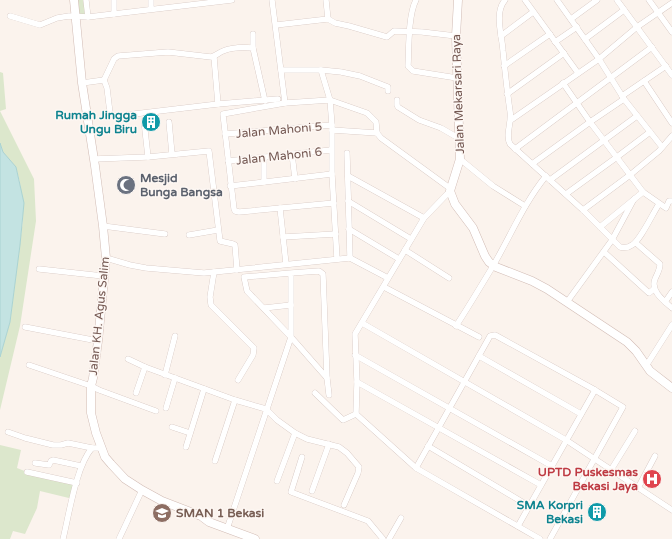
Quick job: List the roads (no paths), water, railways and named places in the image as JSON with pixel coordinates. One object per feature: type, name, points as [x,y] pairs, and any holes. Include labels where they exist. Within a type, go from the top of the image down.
[{"type":"street","name":"Jalan KH. Agus Salim","points":[[74,0],[77,17],[82,83],[94,159],[106,258],[103,276],[98,341],[91,386],[91,419],[105,457],[120,475],[162,501],[201,516],[209,522],[255,539]]},
{"type":"street","points":[[86,0],[88,17]]},
{"type":"street","points":[[114,0],[114,14]]},
{"type":"street","points":[[151,0],[151,9]]},
{"type":"street","points":[[10,16],[40,25],[57,18],[69,16],[88,17],[151,9],[178,3],[232,0]]},
{"type":"street","points":[[272,0],[285,103]]},
{"type":"street","points":[[326,0],[328,19]]},
{"type":"street","points":[[416,0],[414,4],[408,66],[413,71],[457,78]]},
{"type":"street","name":"Jalan Mekarsari Raya","points":[[450,190],[460,159],[456,36],[458,0]]},
{"type":"street","points":[[505,0],[502,3],[500,13],[501,36],[511,120],[508,140],[514,149],[566,194],[618,246],[624,248],[632,246],[636,242],[659,204]]},
{"type":"street","points":[[525,0],[578,73]]},
{"type":"street","points":[[557,0],[612,78],[623,98],[662,147]]},
{"type":"street","points":[[571,19],[597,0]]},
{"type":"street","points":[[617,0],[672,73]]},
{"type":"street","points":[[649,0],[672,32]]},
{"type":"street","points":[[511,120],[599,59],[637,27],[672,3]]},
{"type":"street","points":[[584,38],[624,10]]},
{"type":"street","points":[[501,36],[533,12]]},
{"type":"street","points":[[276,25],[328,19],[335,23],[387,37],[393,31],[411,31],[456,36]]},
{"type":"street","points":[[556,42],[577,28]]},
{"type":"street","points":[[253,34],[253,48],[264,101]]},
{"type":"street","points":[[504,66],[550,34]]},
{"type":"street","points":[[514,149],[652,47]]},
{"type":"street","points":[[253,48],[231,49],[221,52],[214,57],[168,52],[118,56],[114,59],[104,80],[107,88],[110,113],[117,116],[218,104],[278,99]]},
{"type":"street","points":[[507,94],[564,53]]},
{"type":"street","points":[[214,57],[218,104]]},
{"type":"street","points":[[532,164],[666,66]]},
{"type":"street","points":[[280,70],[321,70],[341,72],[360,76],[388,86],[388,91]]},
{"type":"street","points":[[321,70],[330,100],[332,128],[332,174],[337,259]]},
{"type":"street","points":[[82,83],[104,80]]},
{"type":"street","points":[[644,81],[672,122]]},
{"type":"street","points":[[563,83],[590,122],[643,192],[666,208],[669,200],[672,201]]},
{"type":"street","points":[[334,203],[237,212],[234,209],[230,186],[223,114],[285,103],[330,100],[367,113],[376,122],[377,132],[381,138],[450,190],[457,207],[473,228],[487,260],[493,265],[539,285],[627,342],[636,351],[646,366],[672,388]]},
{"type":"street","points":[[397,100],[396,105],[398,107],[419,120],[441,128],[460,138]]},
{"type":"street","points":[[456,326],[493,265],[536,188],[637,116]]},
{"type":"street","points":[[144,121],[148,157]]},
{"type":"street","points":[[169,122],[172,154]]},
{"type":"street","name":"Jalan Mahoni 5","points":[[225,134],[332,128],[377,132]]},
{"type":"street","points":[[566,194],[650,132]]},
{"type":"street","points":[[583,210],[630,176],[659,151],[672,137]]},
{"type":"street","name":"Jalan Mahoni 6","points":[[228,161],[331,150]]},
{"type":"street","points":[[94,159],[148,157],[209,151],[220,242],[235,245],[237,270]]},
{"type":"street","points":[[347,153],[350,258]]},
{"type":"street","points":[[292,154],[295,179]]},
{"type":"street","points":[[264,157],[264,182]]},
{"type":"street","points":[[460,159],[493,186],[525,206]]},
{"type":"street","points":[[230,186],[332,174]]},
{"type":"street","points":[[348,176],[424,218]]},
{"type":"street","points":[[450,190],[424,218],[355,336],[356,414],[416,468],[540,539]]},
{"type":"street","points":[[600,227],[643,192]]},
{"type":"street","points":[[567,302],[612,240],[634,199]]},
{"type":"street","points":[[348,201],[411,239]]},
{"type":"street","points":[[280,208],[286,264]]},
{"type":"street","points":[[103,226],[165,234]]},
{"type":"street","points":[[349,229],[399,259]]},
{"type":"street","points":[[190,235],[218,230]]},
{"type":"street","points":[[283,237],[336,234]]},
{"type":"street","points":[[636,242],[660,264],[660,268],[654,281],[654,289],[672,308]]},
{"type":"street","points":[[405,250],[449,278]]},
{"type":"street","points":[[604,252],[649,293],[654,289]]},
{"type":"street","points":[[106,258],[146,268],[193,273],[350,258],[388,278]]},
{"type":"street","points":[[39,269],[103,276]]},
{"type":"street","points":[[327,378],[291,337],[247,291],[244,277],[319,271],[323,274],[329,395]]},
{"type":"street","points":[[214,272],[210,297],[212,305],[254,348],[253,355],[238,380]]},
{"type":"street","points":[[226,528],[241,488],[291,337],[291,273]]},
{"type":"street","points":[[384,287],[479,337]]},
{"type":"street","points":[[665,302],[672,292]]},
{"type":"street","points":[[264,308],[291,305]]},
{"type":"street","points":[[362,323],[566,440],[672,510]]},
{"type":"street","points":[[646,366],[672,324]]},
{"type":"street","points":[[25,327],[98,341]]},
{"type":"street","points":[[416,468],[490,336],[495,335],[595,390],[623,408],[550,539]]},
{"type":"street","points":[[166,375],[175,336]]},
{"type":"street","points":[[355,355],[552,466]]},
{"type":"street","points":[[479,356],[581,414]]},
{"type":"street","points":[[128,359],[204,389],[266,409],[277,420],[295,433],[307,439],[329,444],[342,449],[359,467],[358,473],[344,506]]},
{"type":"street","points":[[29,366],[91,386],[156,411]]},
{"type":"street","points":[[136,393],[145,367]]},
{"type":"street","points":[[166,408],[175,378]]},
{"type":"street","points":[[356,382],[541,485]]},
{"type":"street","points":[[186,447],[204,389]]},
{"type":"street","points":[[518,526],[595,390]]},
{"type":"street","points":[[315,393],[342,420],[356,414]]},
{"type":"street","points":[[215,461],[235,400]]},
{"type":"street","points":[[172,427],[190,433]]},
{"type":"street","points":[[611,470],[635,431]]},
{"type":"street","points":[[8,432],[24,438],[53,445],[68,443],[92,448],[102,448]]},
{"type":"street","points":[[277,481],[295,433]]},
{"type":"street","points":[[312,491],[329,444]]},
{"type":"street","points":[[428,446],[529,506]]},
{"type":"street","points":[[63,539],[81,466],[92,448]]},
{"type":"street","points":[[638,488],[655,456]]},
{"type":"street","points":[[302,457],[291,492],[368,521],[383,539]]},
{"type":"street","points":[[35,462],[49,465],[51,460],[53,460],[81,466]]},
{"type":"street","points":[[27,472],[76,482]]},
{"type":"street","points":[[119,539],[142,490]]},
{"type":"street","points":[[389,539],[401,518]]},
{"type":"water","points":[[0,143],[3,152],[16,167],[24,203],[10,322],[0,357]]},
{"type":"place","name":"Rumah Jingga Ungu Biru","points":[[151,122]]},
{"type":"place","name":"Mesjid Bunga Bangsa","points":[[126,185]]},
{"type":"place","name":"UPTD Puskesmas Bekasi Jaya","points":[[652,479]]},
{"type":"place","name":"SMA Korpri Bekasi","points":[[597,512]]},
{"type":"place","name":"SMAN 1 Bekasi","points":[[162,513]]}]
